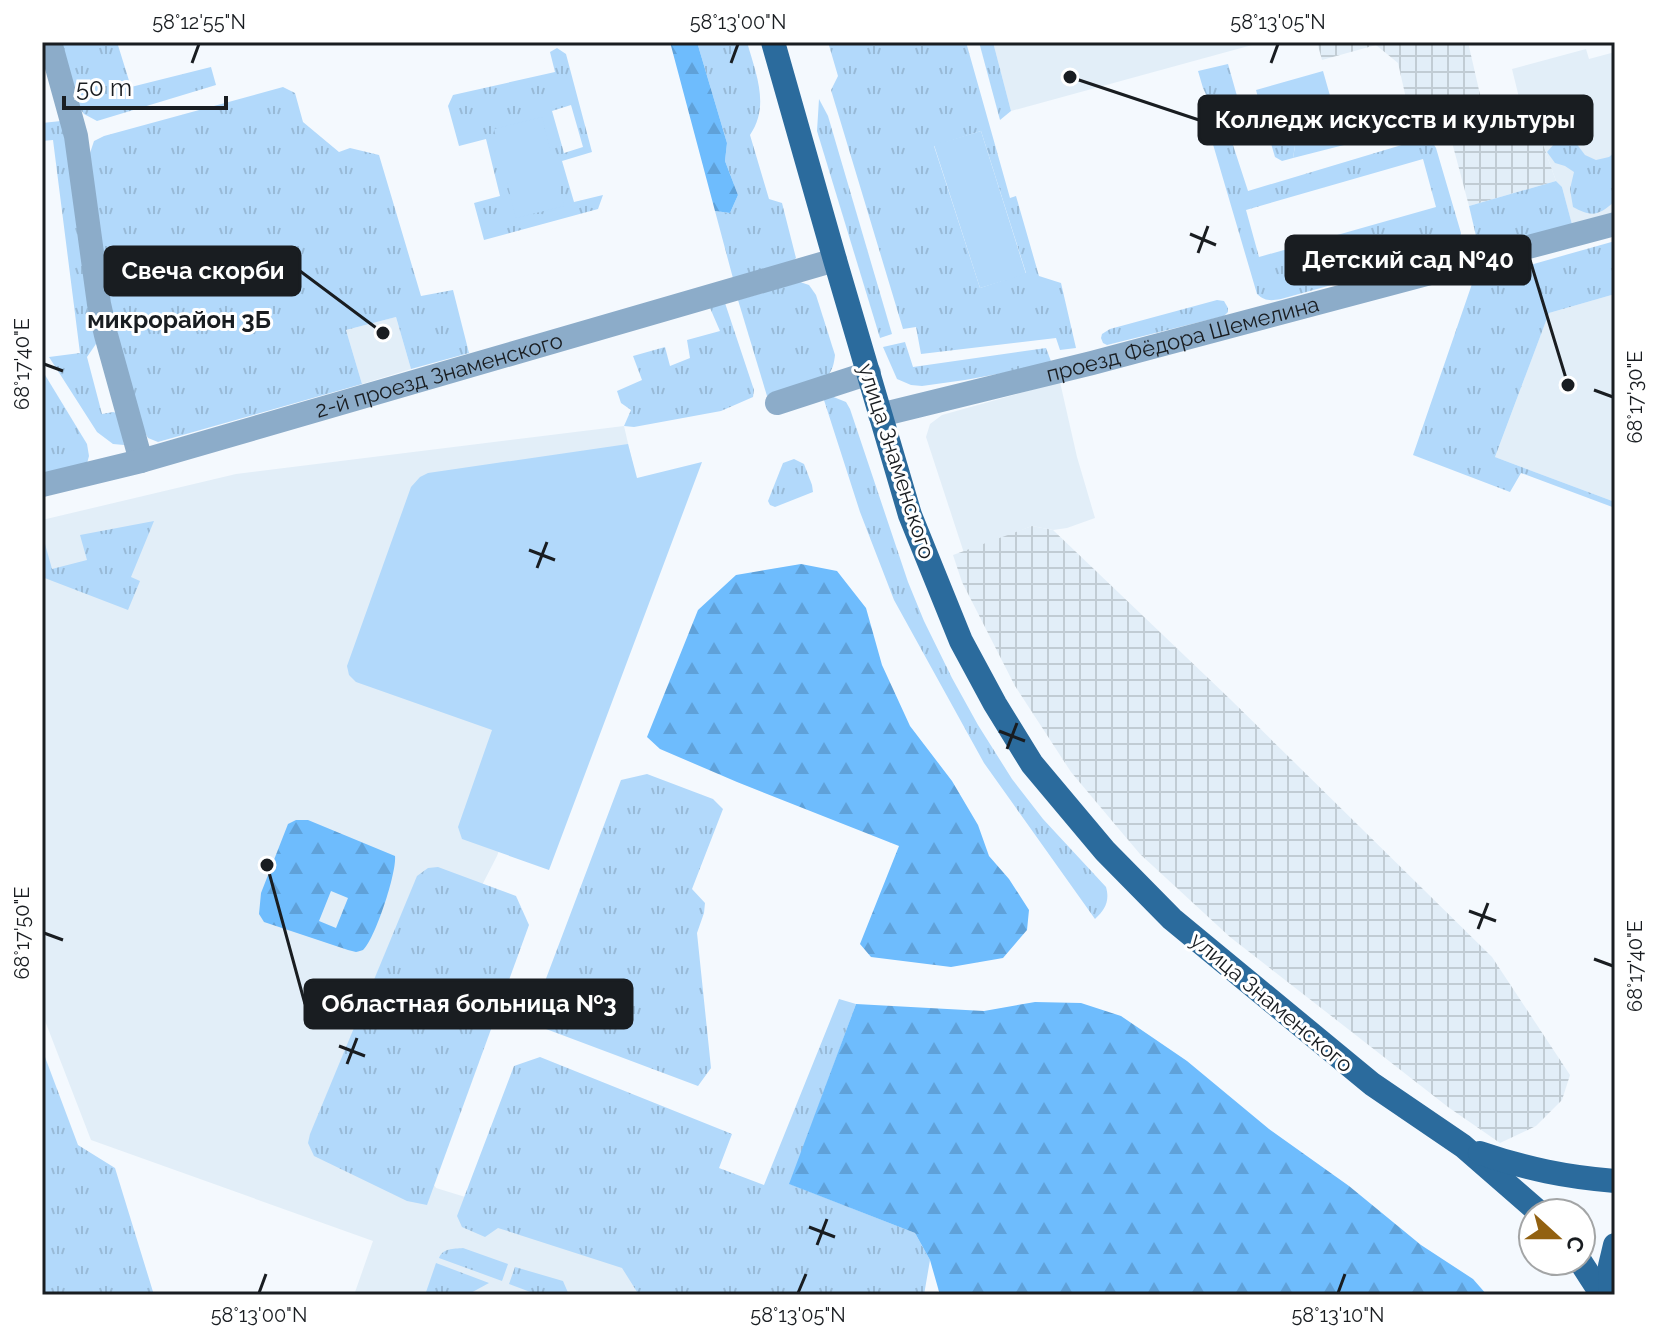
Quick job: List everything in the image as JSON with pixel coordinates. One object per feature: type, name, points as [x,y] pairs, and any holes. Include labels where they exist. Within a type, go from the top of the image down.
[{"type":"main road","name":"улица Знаменского","points":[[773,42],[910,515],[961,641],[1032,764],[1105,851],[1172,919],[1372,1084],[1463,1146],[1522,1197]]},
{"type":"main road","points":[[1463,1146],[1517,1166],[1564,1176],[1615,1181]]},
{"type":"main road","points":[[1611,1295],[1610,1266],[1615,1245]]},
{"type":"main road","points":[[1590,1277],[1602,1295]]},
{"type":"street","points":[[50,42],[76,136],[99,304],[141,461]]},
{"type":"street","name":"проезд Фёдора Шемелина","points":[[880,415],[1615,224]]},
{"type":"street","name":"2-й проезд Знаменского","points":[[42,485],[141,461],[835,260]]},
{"type":"street","points":[[777,403],[869,373]]},
{"type":"shaded area","points":[[993,42],[1263,42],[1011,111]]},
{"type":"shaded area","points":[[1317,42],[1468,42],[1484,112],[1521,105],[1526,126],[1540,136],[1556,181],[1469,206],[1445,116],[1433,112],[1410,116],[1398,63],[1376,45],[1322,60]]},
{"type":"shaded area","points":[[1586,49],[1589,59],[1615,52],[1615,216],[1573,228],[1562,187],[1556,181],[1540,136],[1526,126],[1512,69]]},
{"type":"shaded area","points":[[1615,294],[1615,502],[1495,457],[1549,313]]},
{"type":"shaded area","points":[[396,317],[411,369],[362,384],[346,330]]},
{"type":"shaded area","points":[[1060,382],[1095,518],[1053,530],[1032,526],[964,553],[926,437],[930,424],[942,415]]},
{"type":"shaded area","points":[[624,426],[636,487],[497,856],[478,893],[428,1176],[436,1188],[640,1251],[666,1295],[354,1295],[373,1241],[91,1140],[42,1013],[42,520],[236,474]]},
{"type":"shaded area","points":[[1032,526],[1053,530],[1492,957],[1570,1075],[1562,1100],[1536,1126],[1500,1143],[1448,1107],[1230,937],[1140,854],[1118,828],[1071,772],[1015,686],[962,582],[953,555]]},
{"type":"green space","points":[[61,42],[117,42],[131,87],[211,67],[216,85],[97,121],[84,114],[75,103]]},
{"type":"green space","points":[[670,42],[697,42],[727,143],[725,161],[738,195],[730,213],[715,211]]},
{"type":"green space","points":[[697,42],[747,42],[760,101],[756,124],[750,135],[769,199],[782,203],[796,258],[789,265],[734,282],[715,211],[730,213],[738,195],[725,161],[727,143]]},
{"type":"green space","points":[[828,42],[966,42],[1010,198],[1016,196],[1039,276],[1061,283],[1076,348],[1060,350],[1056,338],[921,354],[916,327],[903,329],[831,90],[838,76]],"holes":[[[981,131],[1026,273],[980,288],[934,146]]]},
{"type":"green space","points":[[979,42],[993,42],[1011,111],[1000,120]]},
{"type":"green space","points":[[557,48],[566,54],[592,152],[562,161],[574,202],[603,195],[598,209],[484,240],[474,203],[500,196],[486,139],[459,146],[448,106],[453,95],[555,72],[550,52]],"holes":[[[571,105],[583,147],[564,153],[552,111]]]},
{"type":"green space","points":[[1228,64],[1237,96],[1233,102],[1242,131],[1232,142],[1248,191],[1425,138],[1431,140],[1436,148],[1461,233],[1460,241],[1447,253],[1281,299],[1268,300],[1260,296],[1207,124],[1211,105],[1198,71]],"holes":[[[1423,159],[1436,207],[1259,257],[1246,210]]]},
{"type":"green space","points":[[1323,71],[1344,145],[1293,158],[1295,146],[1284,137],[1290,127],[1288,118],[1274,113],[1264,120],[1256,90]]},
{"type":"green space","points":[[283,87],[295,93],[303,122],[339,152],[350,148],[379,155],[421,296],[453,290],[469,353],[411,369],[396,317],[346,330],[362,384],[158,442],[148,438],[142,428],[110,315],[89,156],[94,141]]},
{"type":"green space","points":[[819,99],[828,116],[892,334],[880,338],[817,131]]},
{"type":"green space","points":[[1274,113],[1288,118],[1295,146],[1293,158],[1282,161],[1275,157],[1264,120]]},
{"type":"green space","points":[[542,117],[564,206],[516,218],[494,129]]},
{"type":"green space","points":[[61,121],[71,159],[98,341],[87,357],[102,414],[120,414],[124,445],[113,444],[97,432],[49,357],[80,353],[53,140],[42,141],[42,123]]},
{"type":"green space","points":[[981,131],[1026,274],[980,288],[934,145]]},
{"type":"green space","points":[[1573,139],[1585,155],[1596,160],[1615,152],[1615,201],[1600,212],[1591,214],[1573,207],[1570,189],[1574,172],[1555,163],[1547,152],[1554,144]]},
{"type":"green space","points":[[1556,181],[1562,187],[1573,228],[1488,250],[1477,240],[1469,206]]},
{"type":"green space","points":[[1615,241],[1615,294],[1549,313],[1495,457],[1615,502],[1615,508],[1521,473],[1510,492],[1413,455],[1473,281]]},
{"type":"green space","points":[[800,282],[809,285],[816,295],[835,355],[833,366],[827,376],[767,396],[738,300]]},
{"type":"green space","points":[[1217,300],[1224,301],[1228,308],[1224,316],[1107,345],[1101,338],[1110,329]]},
{"type":"green space","points":[[725,303],[754,390],[753,397],[721,411],[634,427],[624,426],[631,410],[621,403],[617,391],[642,380],[633,356],[665,347],[670,366],[690,358],[687,340],[720,331],[710,308]]},
{"type":"green space","points":[[905,342],[913,367],[1046,348],[1052,364],[965,380],[911,385],[897,379],[883,347]]},
{"type":"green space","points":[[42,370],[87,444],[89,456],[86,467],[42,479]]},
{"type":"green space","points":[[831,396],[846,402],[850,409],[908,582],[924,621],[978,725],[1012,779],[1043,819],[1106,887],[1106,905],[1095,919],[984,763],[894,600],[860,512],[823,397]]},
{"type":"green space","points":[[628,444],[637,478],[702,462],[549,870],[462,839],[458,827],[492,730],[356,682],[349,675],[347,666],[411,487],[420,477],[428,473]]},
{"type":"green space","points":[[794,459],[804,464],[813,492],[775,507],[770,505],[768,501],[783,463]]},
{"type":"green space","points":[[154,521],[131,577],[140,581],[128,610],[42,577],[42,545],[45,544],[52,569],[87,560],[80,535]]},
{"type":"green space","points":[[801,564],[837,571],[866,608],[882,665],[910,726],[952,781],[978,825],[989,856],[1029,910],[1027,930],[1003,958],[951,967],[871,957],[860,944],[899,846],[660,749],[647,737],[698,610],[736,575]]},
{"type":"green space","points":[[647,774],[713,799],[723,809],[692,889],[705,903],[697,933],[711,1068],[698,1086],[538,1026],[533,1013],[621,780]]},
{"type":"green space","points":[[308,820],[395,856],[393,876],[384,905],[363,950],[348,950],[264,922],[259,914],[261,893],[288,824]],"holes":[[[331,891],[348,898],[336,928],[319,921]]]},
{"type":"green space","points":[[438,867],[516,896],[529,925],[427,1205],[407,1201],[314,1156],[308,1143],[417,876],[428,868]]},
{"type":"green space","points":[[839,999],[856,1004],[790,1184],[915,1233],[930,1260],[924,1295],[639,1295],[622,1268],[498,1228],[485,1237],[462,1227],[457,1216],[514,1066],[540,1057],[732,1134],[719,1168],[764,1185]]},
{"type":"green space","points":[[1035,1002],[1081,1003],[1121,1016],[1187,1061],[1269,1129],[1349,1186],[1421,1245],[1473,1279],[1487,1295],[940,1295],[930,1260],[915,1233],[789,1184],[856,1004],[984,1011]]},
{"type":"green space","points":[[42,1049],[78,1145],[115,1168],[154,1295],[42,1295]]},
{"type":"green space","points":[[463,1248],[508,1264],[502,1281],[439,1258],[446,1251]]},
{"type":"green space","points":[[436,1263],[489,1283],[467,1295],[425,1295]]},
{"type":"green space","points":[[515,1267],[563,1281],[569,1295],[533,1295],[509,1284]]},
{"type":"place","name":"Колледж искусств и культуры","points":[[1070,77]]},
{"type":"place","name":"Свеча скорби","points":[[383,333]]},
{"type":"place","name":"Детский сад №40","points":[[1568,385]]},
{"type":"place","name":"Областная больница №3","points":[[267,865]]},
{"type":"district","name":"микрорайон 3Б","points":[[179,320]]}]
